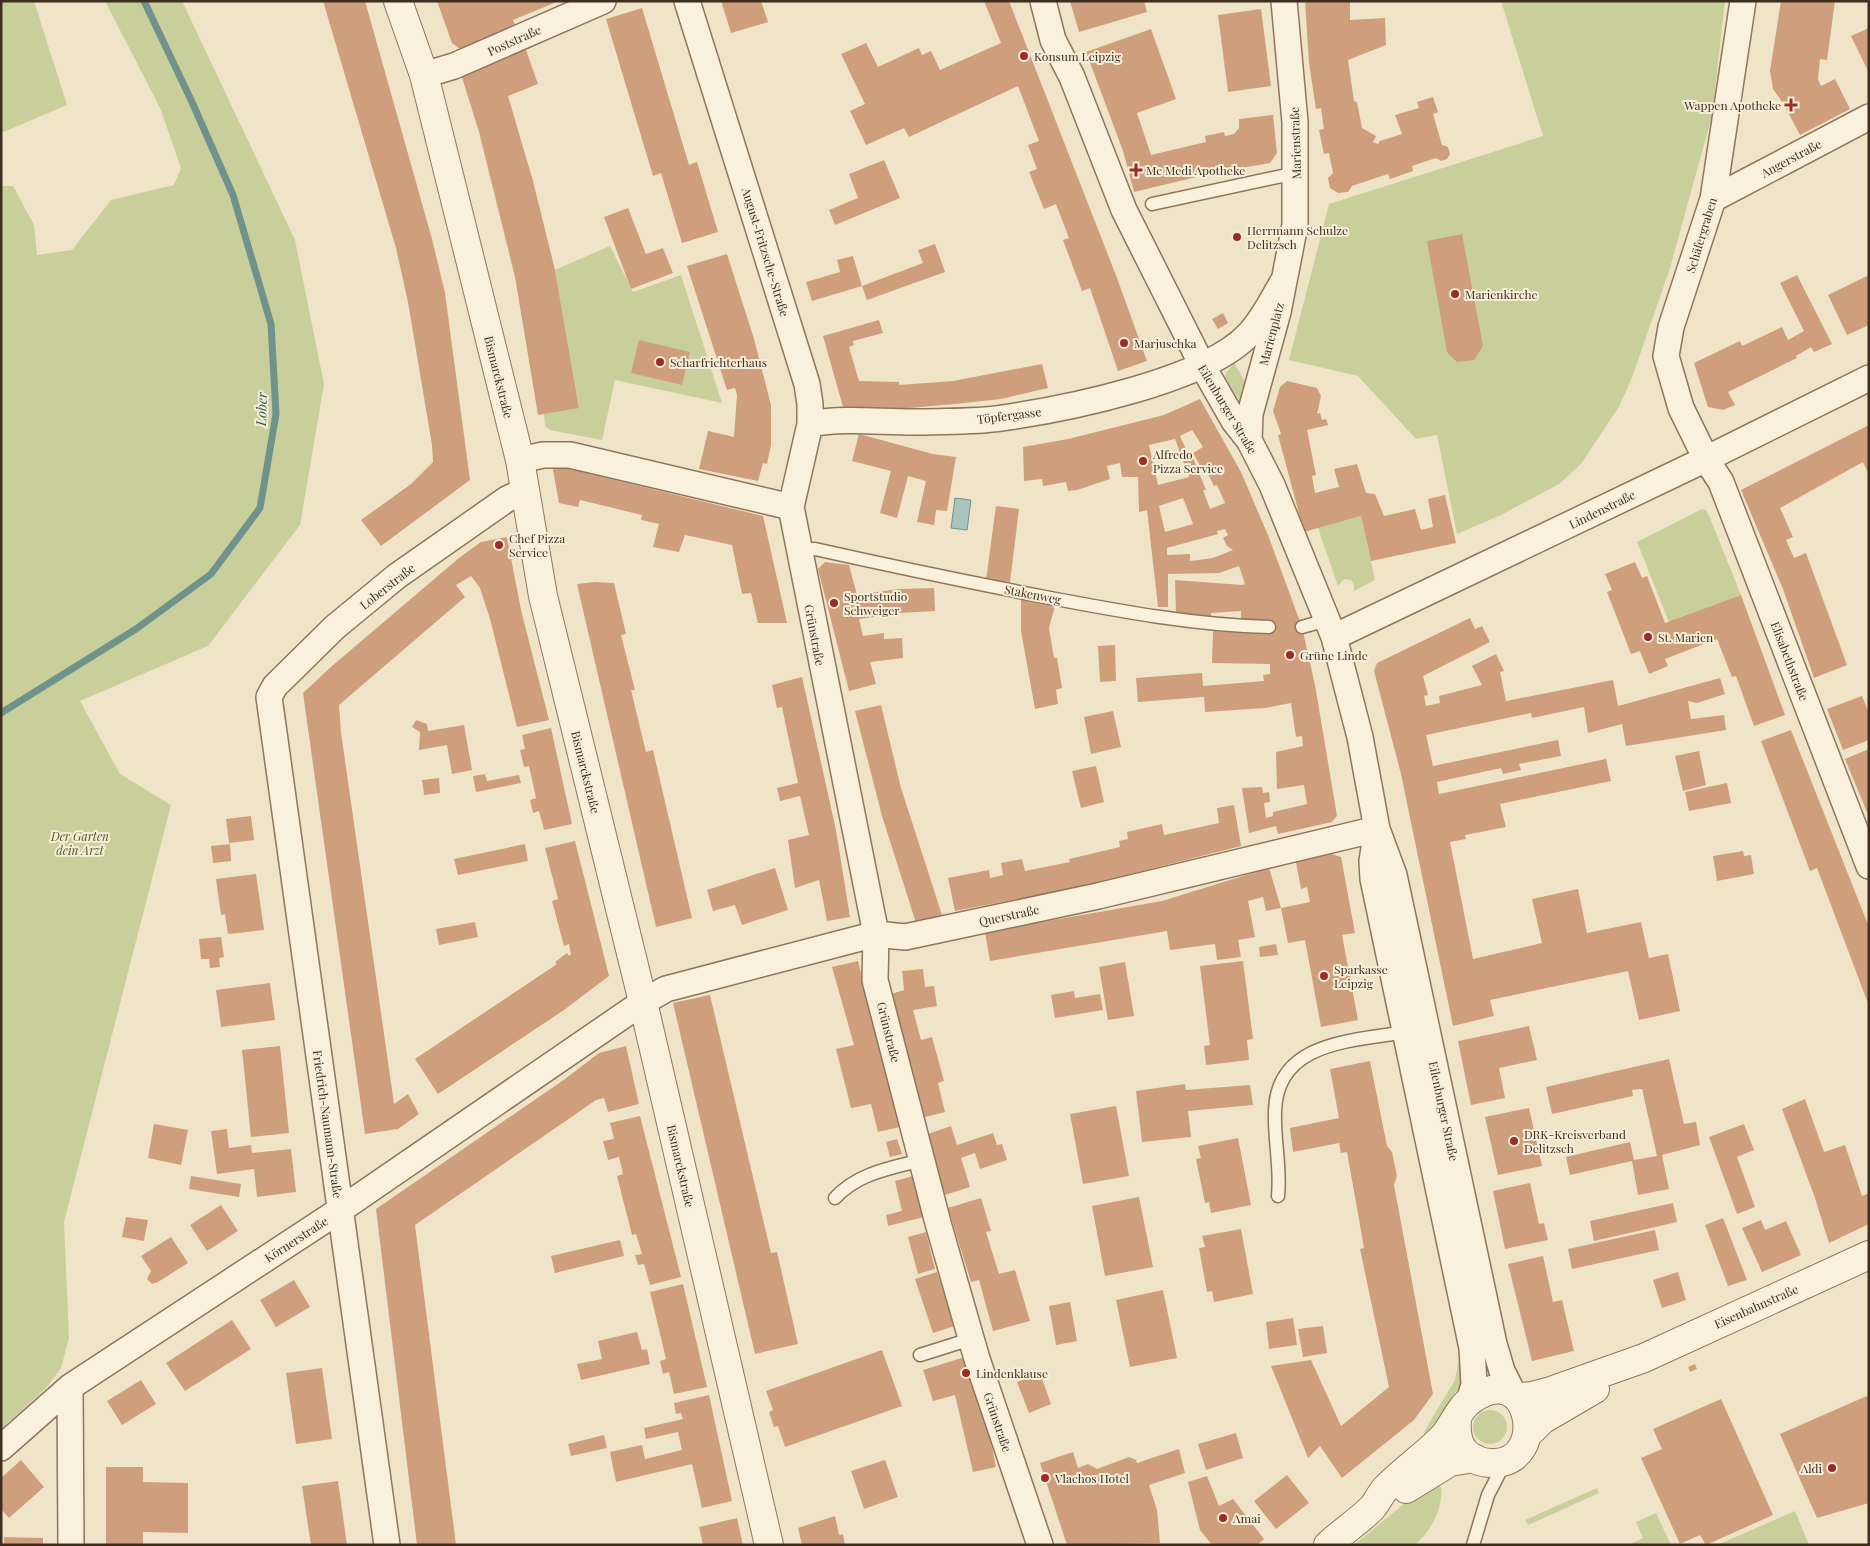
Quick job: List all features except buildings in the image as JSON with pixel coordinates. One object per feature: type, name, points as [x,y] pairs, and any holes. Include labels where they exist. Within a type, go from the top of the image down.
[{"type":"street","name":"Bismarckstraße","points":[[398,1],[424,75],[520,460],[543,596],[643,1002],[769,1545]]},
{"type":"street","name":"Poststraße","points":[[424,75],[454,66],[603,1]]},
{"type":"street","name":"August-Fritzsche-Straße","points":[[687,1],[807,384],[810,424],[791,507]]},
{"type":"street","name":"Eilenburger Straße","points":[[1043,1],[1053,40],[1072,77],[1120,202],[1202,366],[1234,421],[1249,440],[1272,485],[1331,628],[1360,737],[1378,829],[1394,874],[1414,1038],[1472,1348],[1474,1385],[1463,1410]]},
{"type":"street","name":"Marienstraße","points":[[1282,283],[1295,225],[1296,172],[1295,122],[1284,1]]},
{"type":"street","name":"Schäfergraben","points":[[1706,459],[1681,408],[1666,356],[1671,327],[1713,199],[1743,1]]},
{"type":"street","name":"Angerstraße","points":[[1713,199],[1869,117]]},
{"type":"street","name":"Marienplatz","points":[[1202,366],[1224,354],[1249,335],[1282,283]]},
{"type":"street","name":"Marienplatz","points":[[1249,440],[1250,414],[1278,312],[1282,283]]},
{"type":"street","name":"Töpfergasse","points":[[810,424],[845,419],[920,422],[1000,418],[1090,401],[1150,385],[1202,366]]},
{"type":"street","name":"Lindenstraße","points":[[1331,628],[1706,459],[1869,378]]},
{"type":"street","points":[[520,460],[542,455],[570,455],[791,507]]},
{"type":"street","name":"Elisabethstraße","points":[[1706,459],[1720,482],[1869,866]]},
{"type":"street","name":"Loberstraße","points":[[268,703],[275,686],[335,627],[397,576],[507,499],[526,490]]},
{"type":"street","name":"Grünstraße","points":[[791,507],[798,550],[876,934],[875,980],[922,1160],[972,1339],[1040,1545]]},
{"type":"street","name":"Friedrich-Naumann-Straße","points":[[268,703],[387,1545]]},
{"type":"street","name":"Querstraße","points":[[643,1002],[666,990],[876,934],[905,937],[1098,896],[1378,829]]},
{"type":"street","name":"Körnerstraße","points":[[1,1448],[70,1387],[340,1210],[643,1002]]},
{"type":"street","name":"Eilenburger Straße","points":[[1414,1038],[1494,1344],[1502,1371],[1515,1395]]},
{"type":"street","name":"Eisenbahnstraße","points":[[1328,1545],[1372,1507],[1384,1490],[1444,1436],[1463,1410],[1490,1390],[1502,1389],[1515,1395],[1532,1396],[1551,1391],[1644,1358],[1869,1256]]},
{"type":"street","name":"Eisenbahnstraße","points":[[1372,1507],[1391,1499],[1450,1462],[1474,1458],[1483,1462],[1505,1462],[1519,1451],[1528,1434],[1542,1420],[1601,1386],[1644,1358]]},
{"type":"street","points":[[70,1387],[71,1545]]},
{"type":"street","points":[[1515,1395],[1524,1408],[1528,1434]]},
{"type":"street","points":[[1463,1410],[1459,1443],[1474,1458]]},
{"type":"lane","points":[[1152,204],[1296,172]]},
{"type":"lane","name":"Stakenweg","points":[[798,550],[815,549],[1153,618],[1230,626],[1269,627]]},
{"type":"lane","points":[[1302,627],[1331,628]]},
{"type":"lane","points":[[1278,1196],[1280,1177],[1275,1110],[1279,1084],[1296,1061],[1316,1049],[1414,1038]]},
{"type":"lane","points":[[836,1198],[846,1186],[860,1178],[922,1160]]},
{"type":"lane","points":[[920,1355],[972,1339]]},
{"type":"lane","points":[[1473,1545],[1488,1495],[1505,1462]]},
{"type":"green space","points":[[1,1],[34,1],[67,105],[1,133]]},
{"type":"green space","name":"Der Garten dein Arzt","points":[[105,1],[182,1],[295,240],[324,384],[300,525],[208,646],[80,701],[120,774],[171,805],[64,1222],[69,1338],[61,1368],[46,1388],[1,1429],[1,186],[13,186],[34,225],[37,255],[72,250],[111,200],[174,185],[181,168],[160,108]]},
{"type":"green space","points":[[1501,1],[1725,1],[1712,116],[1670,268],[1633,375],[1620,405],[1581,464],[1559,484],[1501,515],[1457,534],[1437,435],[1416,439],[1358,376],[1289,360],[1329,204],[1543,136]]},
{"type":"green space","points":[[610,246],[633,292],[681,275],[722,403],[615,380],[602,440],[550,430],[545,426],[544,414],[579,407],[555,270]]},
{"type":"green space","points":[[1234,363],[1247,385],[1243,401],[1240,402],[1225,377]]},
{"type":"green space","points":[[1702,509],[1706,510],[1710,518],[1741,595],[1669,622],[1637,542]]},
{"type":"green space","points":[[1361,516],[1375,580],[1354,591],[1354,585],[1351,580],[1344,579],[1338,586],[1318,528]]},
{"type":"green space","points":[[1462,1360],[1462,1383],[1447,1405],[1442,1425],[1423,1438],[1425,1430],[1455,1380],[1458,1364]]},
{"type":"green space","points":[[1490,1410],[1497,1411],[1502,1415],[1506,1420],[1506,1434],[1502,1439],[1497,1443],[1490,1444],[1483,1443],[1478,1439],[1474,1434],[1473,1427],[1474,1420],[1478,1415],[1483,1411]]},
{"type":"green space","points":[[1434,1479],[1441,1487],[1438,1511],[1430,1527],[1414,1545],[1354,1545]]},
{"type":"green space","points":[[1597,1488],[1599,1493],[1528,1525],[1525,1520]]},
{"type":"green space","points":[[1795,1511],[1809,1545],[1717,1545]]},
{"type":"green space","points":[[1656,1513],[1671,1545],[1628,1545],[1643,1538],[1636,1522]]},
{"type":"water","points":[[955,498],[971,500],[967,530],[951,528]]},
{"type":"waterway","name":"Lober","points":[[1,713],[136,629],[211,574],[260,508],[276,414],[271,324],[233,195],[192,102],[144,1]]},
{"type":"place","name":"Konsum Leipzig","points":[[1024,56]]},
{"type":"place","name":"Wappen Apotheke","points":[[1791,105]]},
{"type":"place","name":"Mc Medi Apotheke","points":[[1136,170]]},
{"type":"place","name":"Herrmann Schulze Delitzsch","points":[[1237,237]]},
{"type":"place","name":"Marienkirche","points":[[1455,294]]},
{"type":"place","name":"Marjuschka","points":[[1124,343]]},
{"type":"place","name":"Scharfrichterhaus","points":[[660,362]]},
{"type":"place","name":"Alfredo Pizza Service","points":[[1143,461]]},
{"type":"place","name":"Chef Pizza Service","points":[[499,545]]},
{"type":"place","name":"Sportstudio Schweiger","points":[[834,603]]},
{"type":"place","name":"St. Marien","points":[[1648,637]]},
{"type":"place","name":"Grüne Linde","points":[[1290,655]]},
{"type":"place","name":"Sparkasse Leipzig","points":[[1324,976]]},
{"type":"place","name":"DRK-Kreisverband Delitzsch","points":[[1514,1141]]},
{"type":"place","name":"Lindenklause","points":[[966,1373]]},
{"type":"place","name":"Aldi","points":[[1832,1468]]},
{"type":"place","name":"Vlachos Hotel","points":[[1045,1478]]},
{"type":"place","name":"Amai","points":[[1223,1518]]}]
